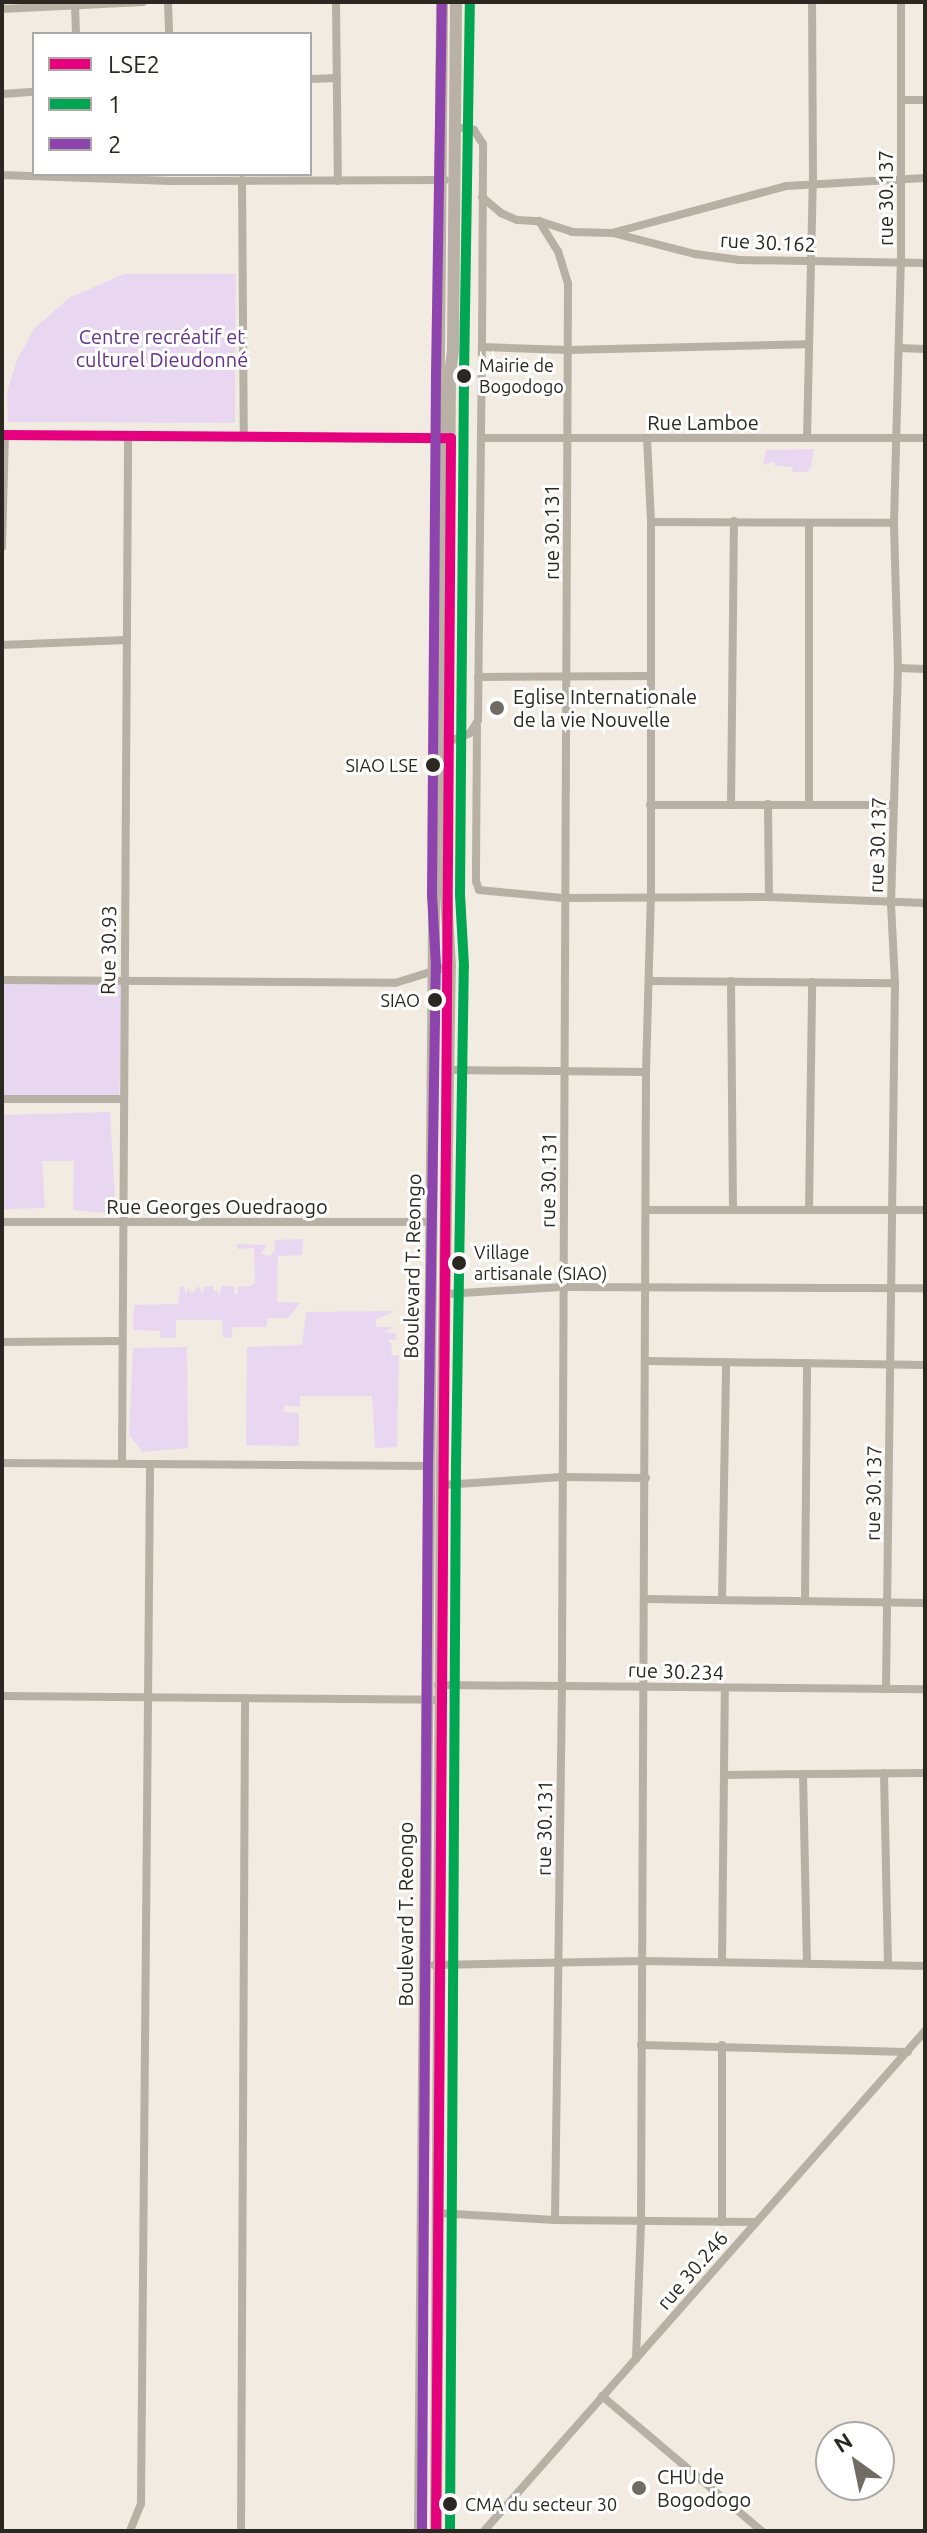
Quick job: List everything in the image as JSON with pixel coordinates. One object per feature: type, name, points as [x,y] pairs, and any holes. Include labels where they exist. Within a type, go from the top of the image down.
[{"type":"main road","name":"Boulevard T. Reongo","points":[[436,2531],[436,2213],[427,1684],[433,1222],[432,972],[447,180],[442,2]]},
{"type":"main road","name":"Boulevard T. Reongo","points":[[447,180],[454,127],[456,2]]},
{"type":"main road","name":"Boulevard T. Reongo","points":[[420,2531],[432,1964],[443,1700],[442,1485],[450,966],[446,895],[448,742],[444,438]]},
{"type":"street","points":[[2,9],[143,2]]},
{"type":"street","points":[[168,2],[169,32]]},
{"type":"street","points":[[336,2],[338,181]]},
{"type":"street","points":[[807,438],[813,183],[812,2]]},
{"type":"street","name":"rue 30.137","points":[[886,1689],[895,983],[891,904],[898,668],[894,523],[901,263],[901,2]]},
{"type":"street","points":[[75,5],[76,32]]},
{"type":"street","points":[[312,79],[337,78]]},
{"type":"street","points":[[2,94],[32,92]]},
{"type":"street","points":[[902,100],[925,100]]},
{"type":"street","points":[[454,127],[474,130],[483,144],[476,881],[479,890],[563,898],[769,897],[925,903]]},
{"type":"street","points":[[2,175],[32,176]]},
{"type":"street","points":[[58,176],[447,180]]},
{"type":"street","points":[[482,197],[501,213],[572,232],[612,233],[771,190],[813,183],[925,178]]},
{"type":"street","points":[[242,180],[244,437]]},
{"type":"street","name":"rue 30.131","points":[[539,221],[558,251],[568,284],[562,1685],[555,2220]]},
{"type":"street","name":"rue 30.162","points":[[612,233],[695,254],[740,260],[925,263]]},
{"type":"street","points":[[482,347],[568,350],[807,344]]},
{"type":"street","points":[[899,348],[925,349]]},
{"type":"street","points":[[2,547],[3,435],[444,438]]},
{"type":"street","name":"Rue 30.93","points":[[122,1463],[128,437]]},
{"type":"street","name":"Rue Lamboe","points":[[481,438],[925,438]]},
{"type":"street","points":[[636,2359],[641,2221],[646,1072],[651,898],[651,522],[647,438]]},
{"type":"street","points":[[731,805],[734,521]]},
{"type":"street","points":[[651,522],[894,523]]},
{"type":"street","points":[[809,524],[809,803]]},
{"type":"street","points":[[2,645],[127,640]]},
{"type":"street","points":[[898,668],[925,669]]},
{"type":"street","points":[[478,677],[651,676]]},
{"type":"street","points":[[448,742],[463,738],[477,726]]},
{"type":"street","points":[[768,804],[769,897]]},
{"type":"street","points":[[650,805],[894,805]]},
{"type":"street","points":[[2,980],[395,983],[450,966]]},
{"type":"street","points":[[649,981],[895,983]]},
{"type":"street","points":[[731,981],[733,1209]]},
{"type":"street","points":[[809,1210],[812,982]]},
{"type":"street","points":[[449,1070],[646,1072]]},
{"type":"street","points":[[2,1099],[122,1099]]},
{"type":"street","points":[[647,1210],[925,1210]]},
{"type":"street","name":"Rue Georges Ouedraogo","points":[[2,1222],[433,1222]]},
{"type":"street","points":[[446,1294],[562,1287],[925,1288]]},
{"type":"street","points":[[2,1342],[121,1341]]},
{"type":"street","points":[[647,1361],[925,1365]]},
{"type":"street","points":[[722,1600],[726,1362]]},
{"type":"street","points":[[805,1601],[807,1363]]},
{"type":"street","points":[[2,1463],[428,1466]]},
{"type":"street","points":[[130,2531],[141,2504],[150,1465]]},
{"type":"street","points":[[442,1485],[562,1477],[646,1478]]},
{"type":"street","points":[[646,1599],[925,1603]]},
{"type":"street","name":"rue 30.234","points":[[427,1684],[925,1689]]},
{"type":"street","points":[[722,1962],[725,1689]]},
{"type":"street","points":[[2,1696],[443,1700]]},
{"type":"street","points":[[241,2531],[245,1699]]},
{"type":"street","points":[[884,1773],[888,1964]]},
{"type":"street","points":[[724,1775],[925,1773]]},
{"type":"street","points":[[803,1774],[807,1963]]},
{"type":"street","points":[[432,1964],[643,1961],[925,1966]]},
{"type":"street","name":"rue 30.246","points":[[484,2531],[925,2031]]},
{"type":"street","points":[[641,2045],[908,2052]]},
{"type":"street","points":[[722,2045],[722,2222]]},
{"type":"street","points":[[436,2213],[555,2220],[755,2222]]},
{"type":"street","points":[[602,2396],[762,2531]]},
{"type":"green space","name":"Centre recréatif et culturel Dieudonné","points":[[124,274],[236,274],[235,423],[8,422],[7,392],[17,360],[34,329],[69,298]]},
{"type":"green space","points":[[814,449],[811,467],[806,472],[792,472],[793,467],[775,466],[774,461],[763,465],[766,450]]},
{"type":"green space","points":[[2,984],[124,984],[119,1099],[2,1099]]},
{"type":"green space","points":[[110,1112],[116,1214],[73,1210],[74,1161],[42,1161],[45,1208],[2,1209],[2,1115]]},
{"type":"green space","points":[[303,1239],[302,1255],[278,1256],[277,1302],[300,1303],[288,1318],[268,1318],[266,1327],[233,1327],[231,1338],[223,1337],[222,1320],[176,1320],[176,1338],[161,1338],[160,1331],[133,1330],[134,1305],[178,1304],[180,1286],[184,1286],[186,1295],[188,1288],[192,1294],[198,1286],[203,1293],[204,1287],[213,1286],[213,1291],[217,1291],[217,1286],[219,1296],[222,1286],[235,1287],[234,1294],[238,1294],[238,1286],[248,1287],[255,1283],[254,1248],[237,1249],[237,1244],[267,1245],[261,1254],[270,1256],[275,1250],[274,1240]]},
{"type":"green space","points":[[395,1311],[375,1320],[377,1327],[394,1327],[384,1332],[395,1333],[397,1339],[388,1340],[392,1345],[391,1355],[399,1355],[397,1447],[375,1448],[372,1396],[300,1396],[300,1407],[285,1405],[283,1412],[299,1413],[299,1446],[246,1445],[247,1347],[302,1345],[306,1312]]},
{"type":"green space","points":[[187,1347],[188,1448],[143,1452],[129,1435],[133,1348]]},
{"type":"transit line","name":"2","points":[[422,2531],[428,1465],[436,966],[432,895],[436,375],[442,2]]},
{"type":"transit line","name":"1","points":[[450,2531],[456,1465],[464,966],[460,895],[464,376],[470,2]]},
{"type":"transit line","name":"LSE2","points":[[2,435],[451,438],[436,2531]]},
{"type":"place","name":"Mairie de Bogodogo","points":[[464,376]]},
{"type":"place","name":"Eglise Internationale de la vie Nouvelle","points":[[497,708]]},
{"type":"place","name":"SIAO LSE","points":[[433,765]]},
{"type":"place","name":"SIAO","points":[[435,1000]]},
{"type":"place","name":"Village artisanale (SIAO)","points":[[459,1263]]},
{"type":"place","name":"CHU de Bogodogo","points":[[639,2488]]},
{"type":"place","name":"CMA du secteur 30","points":[[450,2504]]}]
